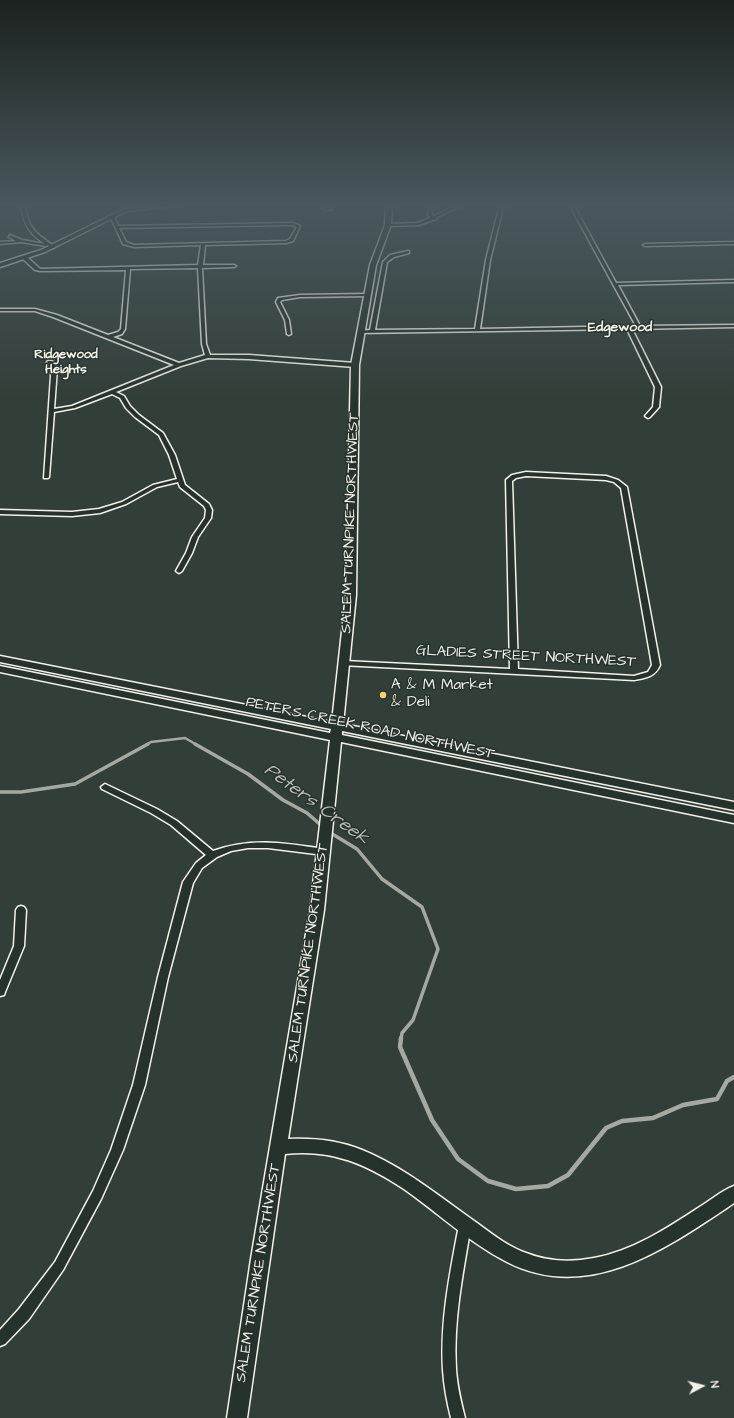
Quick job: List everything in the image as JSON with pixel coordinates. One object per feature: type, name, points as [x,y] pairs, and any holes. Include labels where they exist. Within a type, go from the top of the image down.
[{"type":"street","points":[[108,337],[120,333],[123,328],[128,270]]},
{"type":"street","points":[[201,270],[204,344],[208,356]]},
{"type":"street","name":"SALEM TURNPIKE NORTHWEST","points":[[237,1418],[260,1259],[309,968],[325,850],[351,595],[355,365],[373,270]]},
{"type":"street","points":[[372,332],[383,270]]},
{"type":"street","points":[[477,330],[486,270]]},
{"type":"street","points":[[607,270],[639,328]]},
{"type":"street","points":[[615,284],[734,281]]},
{"type":"street","points":[[289,334],[287,320],[278,302],[280,299],[290,296],[368,295]]},
{"type":"street","points":[[0,310],[40,311],[179,365]]},
{"type":"street","points":[[360,332],[734,326]]},
{"type":"street","points":[[629,328],[658,387],[656,407],[648,416]]},
{"type":"street","points":[[51,411],[66,410],[179,365],[208,356],[249,357],[355,365]]},
{"type":"street","points":[[46,477],[54,376],[54,368],[50,362]]},
{"type":"street","points":[[113,392],[122,397],[128,407],[137,416],[157,430],[165,440],[180,480],[186,490],[206,505],[210,513],[195,537],[189,553],[179,571]]},
{"type":"street","name":"GLADIES STREET NORTHWEST","points":[[344,663],[514,672],[634,678],[650,674],[656,665],[628,506],[623,486],[610,479],[526,474],[514,476],[509,481],[514,672]]},
{"type":"street","points":[[0,512],[72,514],[100,511],[124,503],[155,486],[180,480]]},
{"type":"street","name":"PETERS CREEK ROAD NORTHWEST","points":[[0,659],[336,731],[734,819]]},
{"type":"street","name":"PETERS CREEK ROAD NORTHWEST","points":[[0,669],[734,806]]},
{"type":"street","points":[[105,787],[154,811],[174,823],[212,855]]},
{"type":"street","points":[[0,1339],[28,1309],[59,1266],[97,1195],[118,1150],[139,1084],[163,977],[188,882],[196,868],[212,855],[224,850],[250,845],[272,845],[325,850]]},
{"type":"street","points":[[0,992],[19,946],[21,910]]},
{"type":"street","points":[[279,1147],[314,1146],[356,1155],[398,1178],[502,1250],[529,1264],[546,1268],[588,1267],[614,1261],[641,1250],[685,1226],[734,1194]]},
{"type":"street","points":[[458,1418],[450,1389],[448,1357],[452,1296],[466,1225]]},
{"type":"waterway","name":"Peters Creek","points":[[146,745],[151,742],[185,738],[197,745]]},
{"type":"waterway","name":"Peters Creek","points":[[0,792],[21,792],[75,784],[148,744]]},
{"type":"waterway","name":"Peters Creek","points":[[195,744],[248,774],[283,800],[307,813],[322,826]]},
{"type":"waterway","name":"Peters Creek","points":[[329,832],[357,849],[382,879],[422,907],[438,949],[413,1020],[402,1033],[401,1039]]},
{"type":"waterway","name":"Peters Creek","points":[[401,1038],[400,1047],[432,1120],[458,1159],[488,1181],[516,1189],[548,1186],[568,1175],[606,1128],[622,1121],[653,1118],[683,1105],[717,1099],[727,1081],[734,1077]]},
{"type":"place","name":"A & M Market & Deli","points":[[383,695]]},
{"type":"district","name":"Edgewood","points":[[620,328]]},
{"type":"district","name":"Ridgewood Heights","points":[[66,362]]}]
